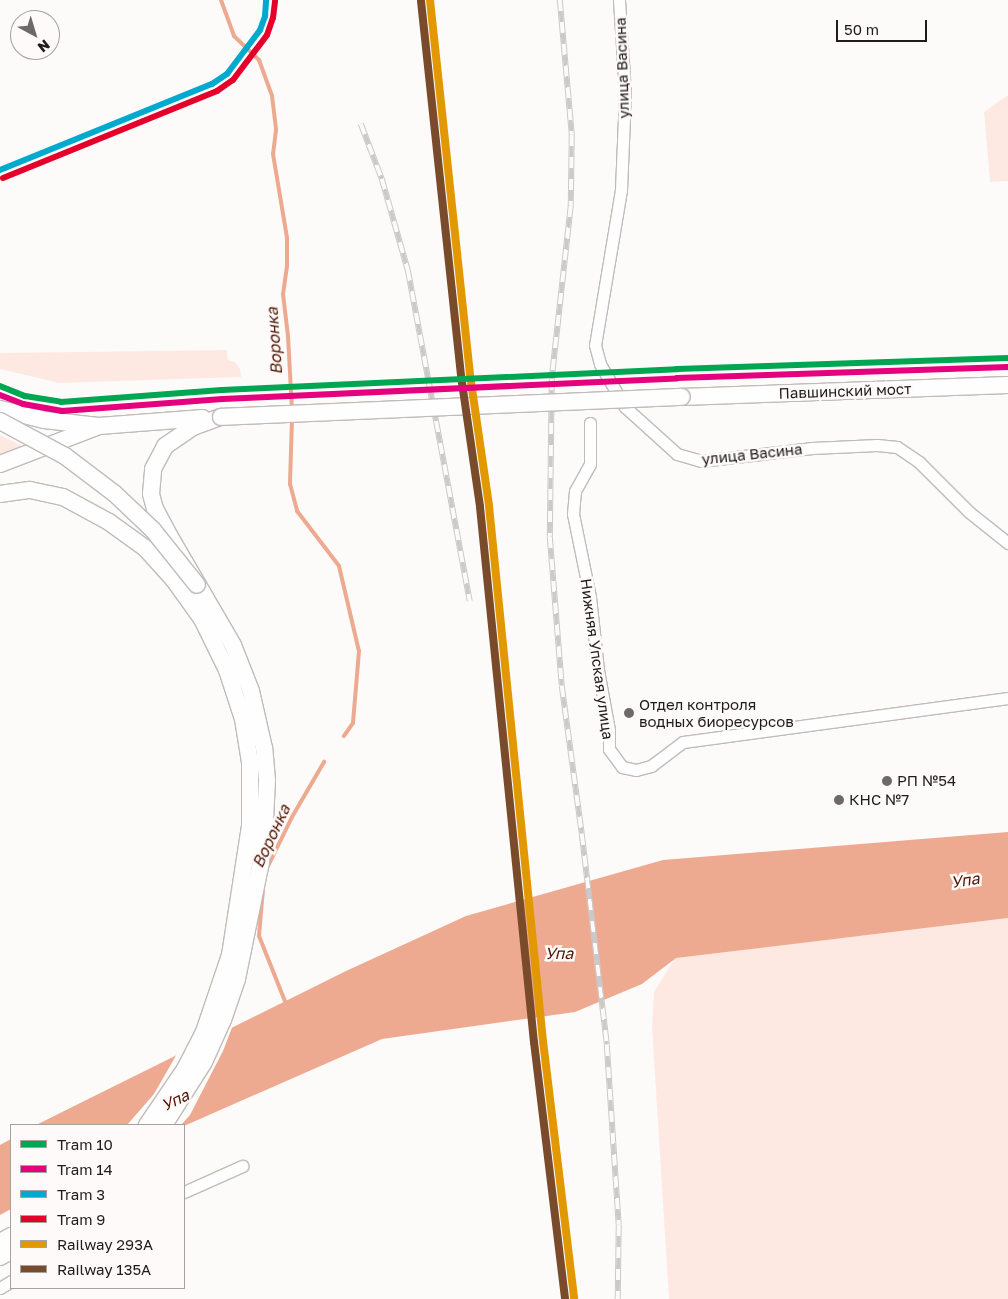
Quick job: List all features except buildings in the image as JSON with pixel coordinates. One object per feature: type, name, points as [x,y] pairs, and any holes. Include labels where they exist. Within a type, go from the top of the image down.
[{"type":"main road","name":"Павшинский мост","points":[[99,426],[221,417],[1008,385]]},
{"type":"main road","points":[[0,409],[44,420],[99,426]]},
{"type":"main road","points":[[165,1124],[204,1062],[223,1020],[237,979],[261,862],[266,805],[267,780],[264,748],[251,691],[233,645],[157,513],[151,494],[152,476],[156,460],[165,446],[182,433],[221,417]]},
{"type":"main road","points":[[0,422],[57,451],[114,493],[152,530],[197,585]]},
{"type":"main road","points":[[0,464],[99,426]]},
{"type":"main road","points":[[0,494],[30,490],[63,497],[108,522],[145,548],[174,580],[202,619],[227,670],[243,719],[250,762],[250,826],[230,955],[204,1032],[180,1078],[148,1124]]},
{"type":"main road","points":[[0,1257],[7,1242]]},
{"type":"street","name":"улица Васина","points":[[619,0],[625,94],[621,190],[595,345],[600,364],[625,407],[677,454],[701,461],[812,448],[877,445],[897,447],[918,462],[969,512],[1008,542]]},
{"type":"street","name":"Нижняя Упская улица","points":[[590,423],[590,464],[575,491],[573,514],[590,598],[601,686],[609,730],[609,749],[622,767],[636,770],[651,766],[683,742],[1008,698]]},
{"type":"street","points":[[185,1192],[242,1166]]},
{"type":"shaded area","points":[[1008,95],[1008,181],[990,182],[984,112]]},
{"type":"shaded area","points":[[227,350],[228,360],[235,362],[240,369],[241,377],[59,383],[0,369],[0,353]]},
{"type":"shaded area","points":[[0,435],[23,446],[0,458]]},
{"type":"shaded area","points":[[1008,918],[1008,1299],[669,1299],[652,1026],[654,992],[675,958]]},
{"type":"water","name":"Упа","points":[[1008,832],[1008,918],[676,958],[642,984],[575,1012],[382,1039],[185,1126],[185,1124],[38,1124],[346,971],[466,916],[663,860]]},
{"type":"water","points":[[10,1140],[10,1210],[0,1215],[0,1145]]},
{"type":"pier","points":[[233,1025],[223,1051],[190,1115],[182,1124],[128,1124],[154,1094],[178,1052]]},
{"type":"waterway","name":"Воронка","points":[[221,0],[234,36],[259,60],[272,96],[276,130],[273,154],[287,238],[287,266],[283,294],[288,336],[292,409]]},
{"type":"waterway","name":"Воронка","points":[[292,419],[290,484],[297,511],[339,566],[359,651],[353,723],[344,736]]},
{"type":"waterway","name":"Воронка","points":[[266,870],[292,817],[324,762]]},
{"type":"waterway","name":"Воронка","points":[[263,889],[259,936],[286,1004]]},
{"type":"railway","points":[[560,0],[572,135],[571,206],[552,379],[550,537],[562,686],[607,1045],[619,1225],[618,1299]]},
{"type":"railway","points":[[361,124],[382,179],[408,270],[470,601]]},
{"type":"tram line","name":"3","points":[[0,170],[212,84],[227,74],[260,30],[265,16],[266,0]]},
{"type":"tram line","name":"9","points":[[3,178],[217,91],[233,80],[267,35],[273,18],[275,1]]},
{"type":"tram line","name":"10","points":[[0,386],[25,396],[61,402],[222,390],[677,369],[1008,358]]},
{"type":"tram line","name":"14","points":[[0,395],[23,404],[62,411],[223,399],[677,378],[1008,367]]},
{"type":"rail line","name":"293А","points":[[430,0],[470,375],[489,506],[543,1041],[574,1299]]},
{"type":"rail line","name":"135А","points":[[421,1],[461,376],[480,507],[534,1042],[565,1299]]},
{"type":"place","name":"Отдел контроля водных биоресурсов","points":[[629,713]]},
{"type":"place","name":"РП №54","points":[[887,781]]},
{"type":"place","name":"КНС №7","points":[[839,800]]}]
